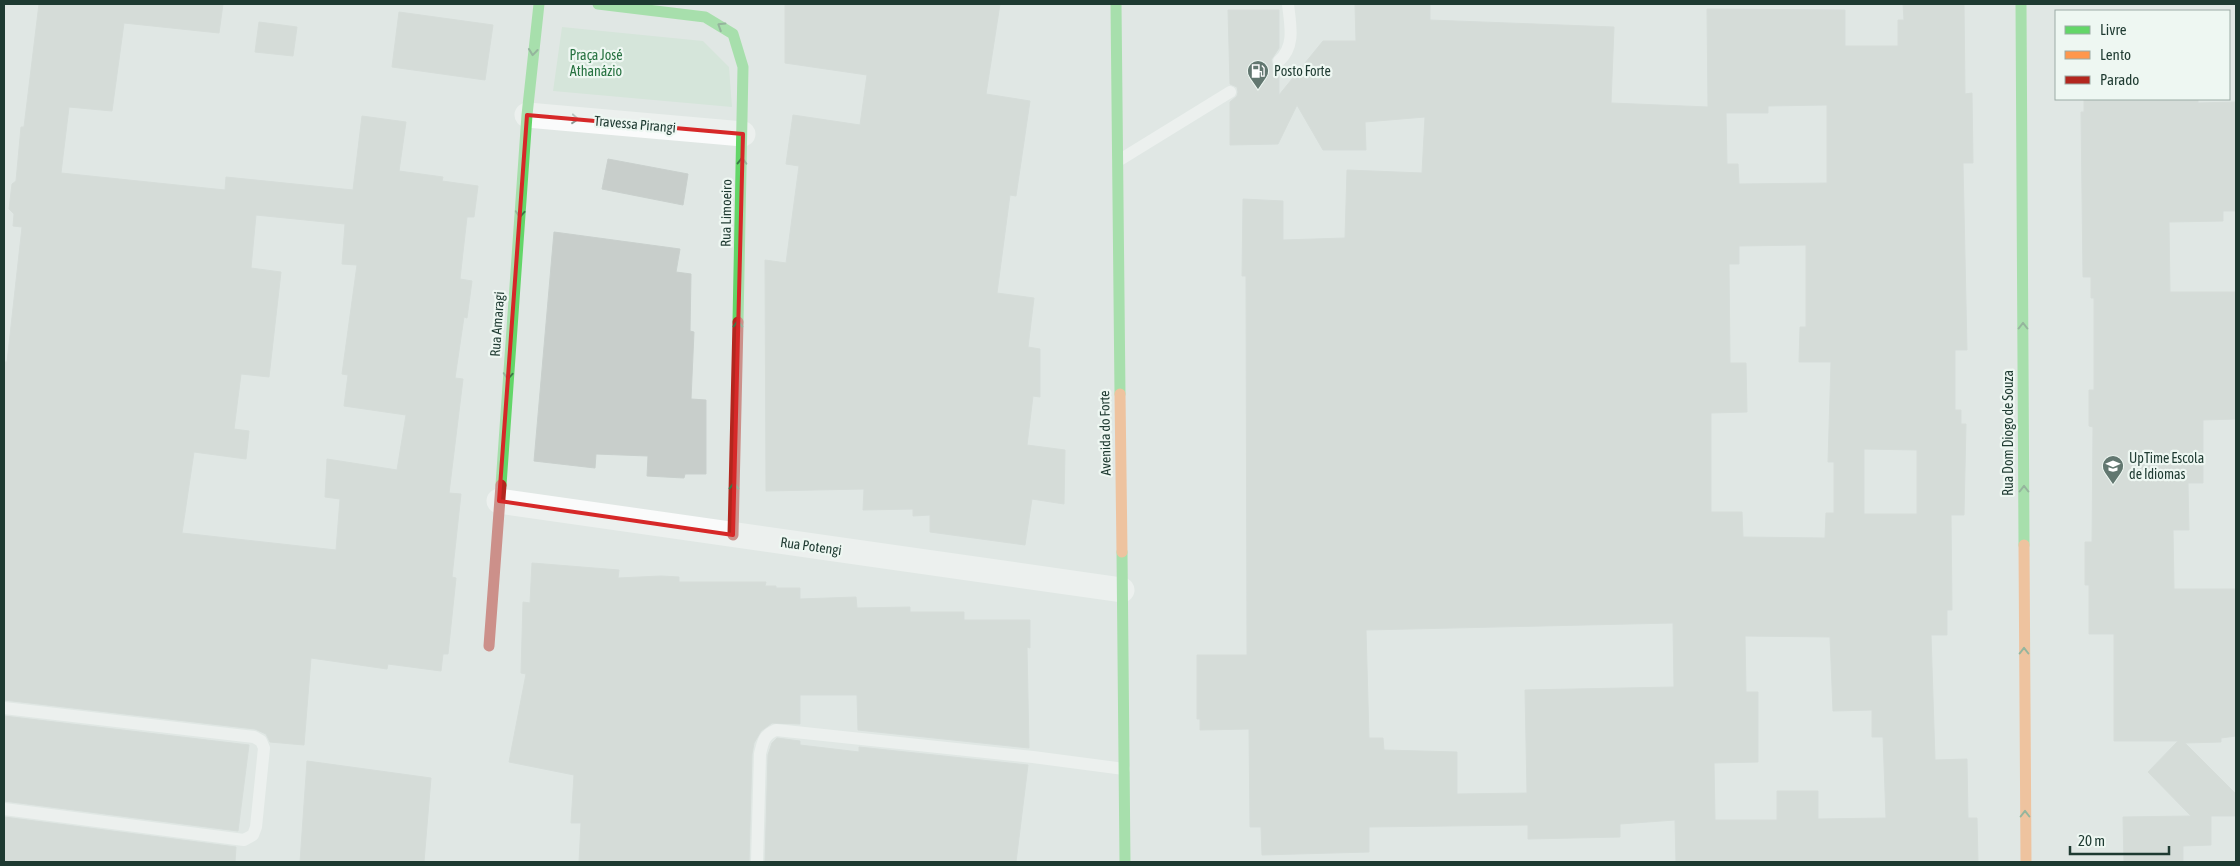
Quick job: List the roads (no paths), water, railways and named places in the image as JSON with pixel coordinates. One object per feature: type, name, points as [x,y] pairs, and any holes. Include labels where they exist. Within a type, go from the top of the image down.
[{"type":"street","name":"Rua Amaragi","points":[[489,646],[527,115],[539,4]]},
{"type":"street","name":"Rua Limoeiro","points":[[598,4],[624,5],[705,16],[733,34],[743,67],[743,134],[732,535]]},
{"type":"street","name":"Avenida do Forte","points":[[1116,4],[1116,163],[1125,862]]},
{"type":"street","name":"Rua Dom Diogo de Souza","points":[[2021,4],[2026,862]]},
{"type":"street","name":"Travessa Pirangi","points":[[527,115],[743,134]]},
{"type":"street","name":"Rua Potengi","points":[[500,501],[1122,590]]},
{"type":"lane","points":[[1279,61],[1289,48],[1291,38],[1288,4]]},
{"type":"lane","points":[[1116,163],[1230,92]]},
{"type":"lane","points":[[4,708],[254,737],[261,741],[264,748],[256,827],[253,834],[244,840],[4,809]]},
{"type":"lane","points":[[756,862],[760,754],[763,741],[768,734],[776,730],[1023,756],[1124,769]]},
{"type":"place","name":"Posto Forte","points":[[1258,90]]},
{"type":"place","name":"UpTime Escola de Idiomas","points":[[2113,485]]},
{"type":"park label","name":"Praça José Athanázio","points":[[596,64]]}]
